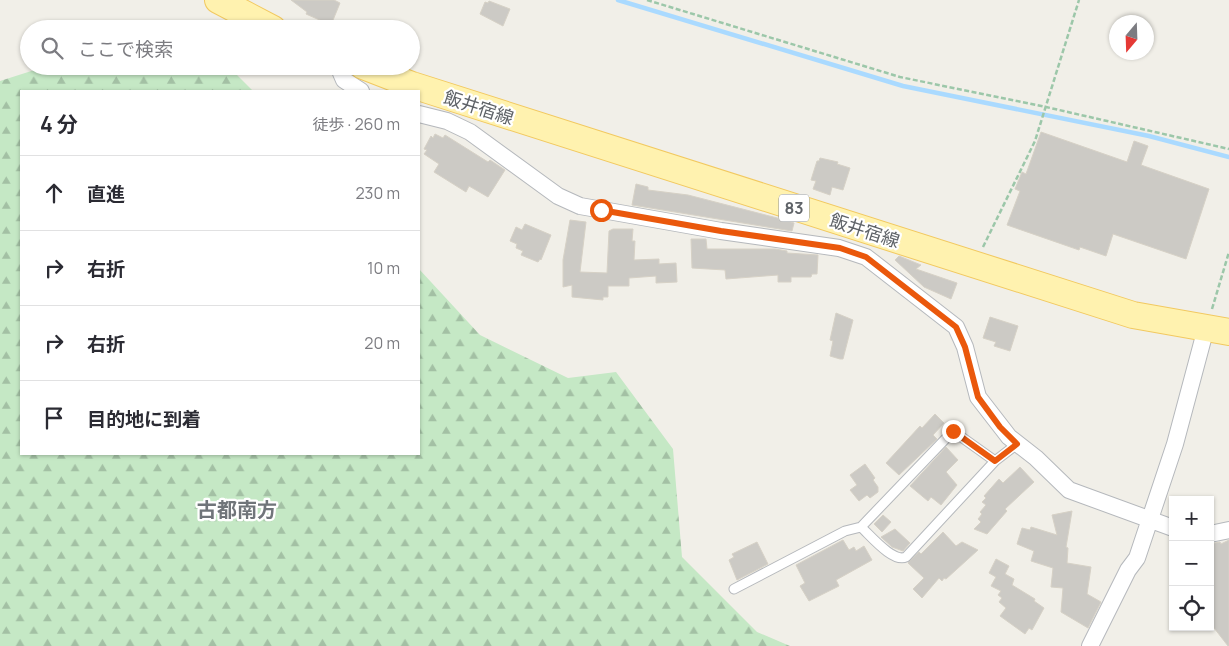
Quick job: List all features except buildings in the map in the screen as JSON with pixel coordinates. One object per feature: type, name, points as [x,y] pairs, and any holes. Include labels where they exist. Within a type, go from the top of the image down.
[{"type":"main road","points":[[233,4],[259,20]]},
{"type":"main road","name":"飯井宿線","points":[[386,75],[412,85],[1133,315],[1218,330]]},
{"type":"street","points":[[342,75],[344,80],[359,90]]},
{"type":"street","points":[[420,114],[447,122],[470,132],[558,196],[580,206],[721,231],[840,248],[866,257],[956,327],[965,347],[978,397],[1000,427],[1017,444],[1069,490],[1169,527]]},
{"type":"street","points":[[1090,646],[1128,570],[1137,558],[1175,444],[1218,330]]},
{"type":"street","points":[[1214,533],[1229,530]]},
{"type":"lane","points":[[734,589],[845,530],[861,527],[953,431],[995,461]]},
{"type":"lane","points":[[861,527],[893,557],[902,559],[906,557],[995,461],[1017,444]]},
{"type":"path","points":[[647,0],[900,77],[1229,149]]},
{"type":"path","points":[[975,265],[1035,141],[1079,0]]},
{"type":"path","points":[[1218,330],[1229,252]]},
{"type":"green space","points":[[20,75],[237,75],[252,90],[20,90],[20,455],[420,455],[420,270],[480,335],[568,378],[616,372],[673,449],[682,557],[757,632],[790,646],[0,646],[0,81]]},
{"type":"waterway","points":[[618,0],[903,86],[1149,136],[1229,157]]},
{"type":"district","name":"古都南方","points":[[237,509]]},
{"type":"route","points":[[601,210],[721,231],[840,248],[866,257],[956,327],[965,347],[978,397],[1000,427],[1017,444],[995,461],[953,431]]}]
